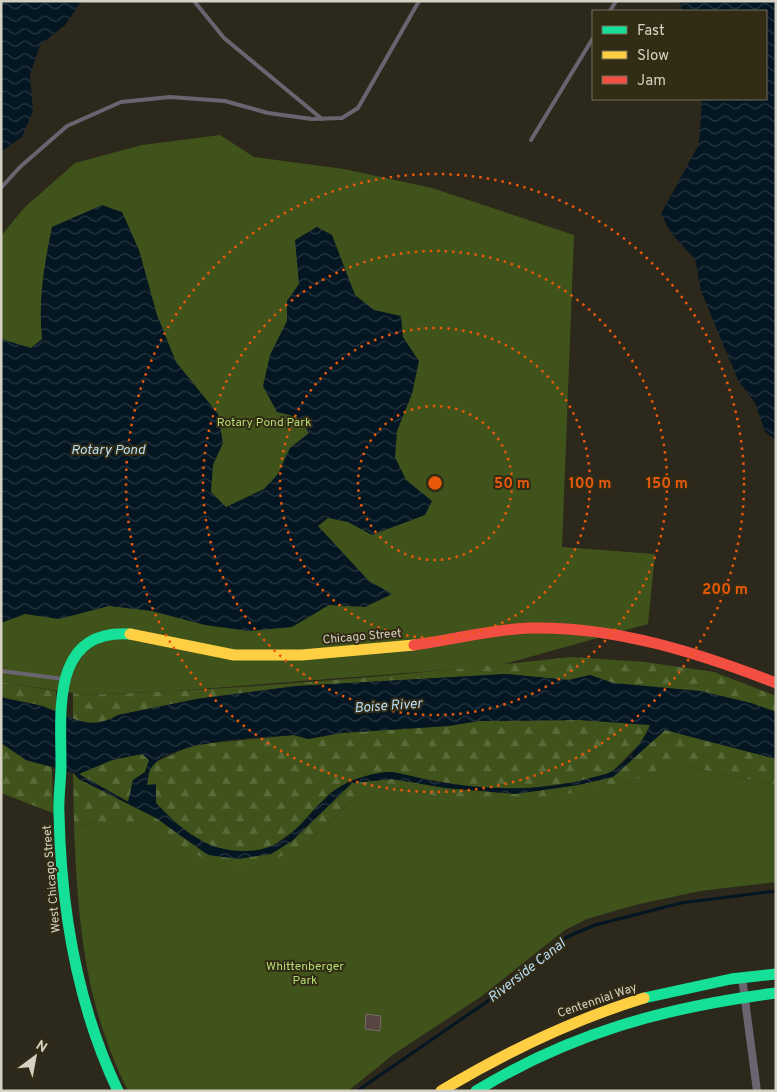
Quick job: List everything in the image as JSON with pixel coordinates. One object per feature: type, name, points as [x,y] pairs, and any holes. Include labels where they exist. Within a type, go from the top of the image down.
[{"type":"street","name":"Chicago Street","points":[[61,776],[61,701],[74,656],[89,640],[112,634],[155,637],[231,655],[308,654],[416,646],[522,628],[607,635],[654,642],[776,683]]},
{"type":"street","name":"West Chicago Street","points":[[61,776],[59,815],[68,925],[84,1001],[109,1074],[118,1091]]},
{"type":"street","name":"Centennial Way","points":[[441,1091],[482,1064],[536,1037],[599,1012],[659,993],[742,977],[776,974]]},
{"type":"street","points":[[742,977],[757,1091]]},
{"type":"street","points":[[476,1091],[543,1053],[605,1028],[666,1011],[744,996],[776,993]]},
{"type":"lane","points":[[194,1],[224,38],[322,119]]},
{"type":"lane","points":[[1,188],[20,167],[67,126],[121,102],[170,97],[225,101],[268,113],[322,119],[342,118],[358,108],[419,1]]},
{"type":"lane","points":[[531,140],[592,40]]},
{"type":"lane","points":[[1,671],[66,679]]},
{"type":"green space","name":"Rotary Pond Park","points":[[220,135],[254,157],[344,169],[432,188],[574,235],[562,547],[655,554],[648,624],[497,666],[175,691],[86,695],[1,682],[1,236],[24,208],[75,163],[142,145]]},
{"type":"green space","points":[[571,657],[645,662],[714,672],[776,696],[776,712],[751,703],[613,683],[590,675],[569,680],[506,674],[297,686],[197,699],[118,715],[101,722],[91,723],[73,720],[73,693],[86,695],[268,685],[450,670]]},
{"type":"green space","points":[[1,682],[56,691],[56,712],[43,706],[1,697]]},
{"type":"green space","points":[[580,720],[650,725],[644,739],[612,772],[576,782],[515,790],[471,787],[387,772],[352,780],[330,793],[302,825],[271,847],[247,851],[216,849],[181,828],[156,803],[147,785],[149,770],[156,762],[193,745],[294,735],[308,739],[341,733],[448,726],[479,721]]},
{"type":"green space","points":[[665,730],[776,759],[776,785],[676,764],[620,786],[519,801],[438,797],[403,788],[377,790],[354,799],[306,843],[274,860],[237,866],[205,859],[135,822],[97,822],[74,826],[73,773],[79,779],[156,818],[208,855],[271,854],[292,841],[352,783],[392,779],[446,788],[515,794],[578,785],[613,777]]},
{"type":"green space","points":[[1,743],[26,760],[52,767],[53,813],[1,793]]},
{"type":"green space","points":[[142,754],[150,760],[145,772],[133,780],[129,802],[78,774],[112,760]]},
{"type":"green space","name":"Whittenberger Park","points":[[676,764],[776,785],[776,882],[700,891],[635,905],[587,919],[565,930],[482,996],[394,1054],[348,1091],[128,1091],[113,1058],[102,1026],[86,962],[78,896],[74,826],[97,822],[135,822],[170,839],[306,843],[354,799],[377,790],[403,788],[438,797],[620,786]]},
{"type":"water","points":[[1,1],[82,1],[65,25],[40,45],[30,75],[33,111],[22,137],[1,152]]},
{"type":"water","points":[[679,1],[776,1],[776,440],[765,432],[755,403],[738,380],[701,291],[695,259],[671,233],[661,214],[699,144],[702,100],[767,100],[767,10],[682,10]]},
{"type":"water","name":"Rotary Pond","points":[[102,205],[122,212],[139,250],[157,315],[176,362],[218,414],[223,443],[213,465],[211,492],[226,507],[264,489],[278,474],[290,448],[309,433],[297,417],[277,412],[263,386],[270,355],[287,321],[287,301],[299,284],[295,240],[317,227],[332,235],[355,295],[374,310],[401,316],[403,337],[419,361],[412,394],[397,431],[395,457],[406,480],[432,501],[425,515],[372,535],[348,522],[328,518],[318,526],[369,581],[392,594],[365,607],[329,605],[292,627],[249,631],[205,625],[152,611],[109,606],[59,619],[25,614],[1,623],[1,339],[31,348],[42,339],[42,283],[52,227]]},
{"type":"water","name":"Boise River","points":[[506,674],[569,680],[590,675],[613,683],[701,691],[751,703],[776,712],[776,759],[665,730],[613,777],[578,785],[515,794],[446,788],[392,779],[352,783],[292,841],[271,854],[238,859],[208,855],[156,818],[79,779],[74,773],[26,760],[1,743],[1,697],[39,705],[80,721],[98,723],[118,715],[197,699],[297,686]],"holes":[[[580,720],[650,725],[634,751],[618,767],[605,774],[572,783],[534,788],[496,788],[438,782],[391,772],[364,776],[336,789],[294,831],[284,839],[261,849],[246,851],[219,848],[196,838],[175,822],[156,803],[156,784],[147,785],[150,770],[159,760],[174,752],[216,742],[294,735],[308,739],[341,733],[448,726],[479,721]],[[142,754],[149,760],[145,772],[133,780],[128,802],[79,774],[112,760]]]},
{"type":"building","points":[[366,1014],[381,1016],[380,1031],[365,1029]]},
{"type":"waterway","name":"Riverside Canal","points":[[357,1091],[485,1003],[567,937],[595,925],[681,903],[776,891]]},
{"type":"traffic: fast","points":[[118,1091],[92,1025],[82,991],[68,921],[60,850],[61,721],[62,698],[66,677],[73,659],[86,645],[104,636],[130,634]]},
{"type":"traffic: fast","points":[[644,998],[731,979],[776,974]]},
{"type":"traffic: fast","points":[[476,1091],[547,1053],[620,1026],[696,1006],[776,993]]},
{"type":"traffic: slow","points":[[130,634],[234,655],[302,655],[414,645]]},
{"type":"traffic: slow","points":[[441,1091],[490,1063],[540,1038],[591,1016],[644,998]]},
{"type":"traffic: jam","points":[[414,645],[487,632],[516,629],[562,629],[594,632],[625,637],[687,652],[776,683]]}]
